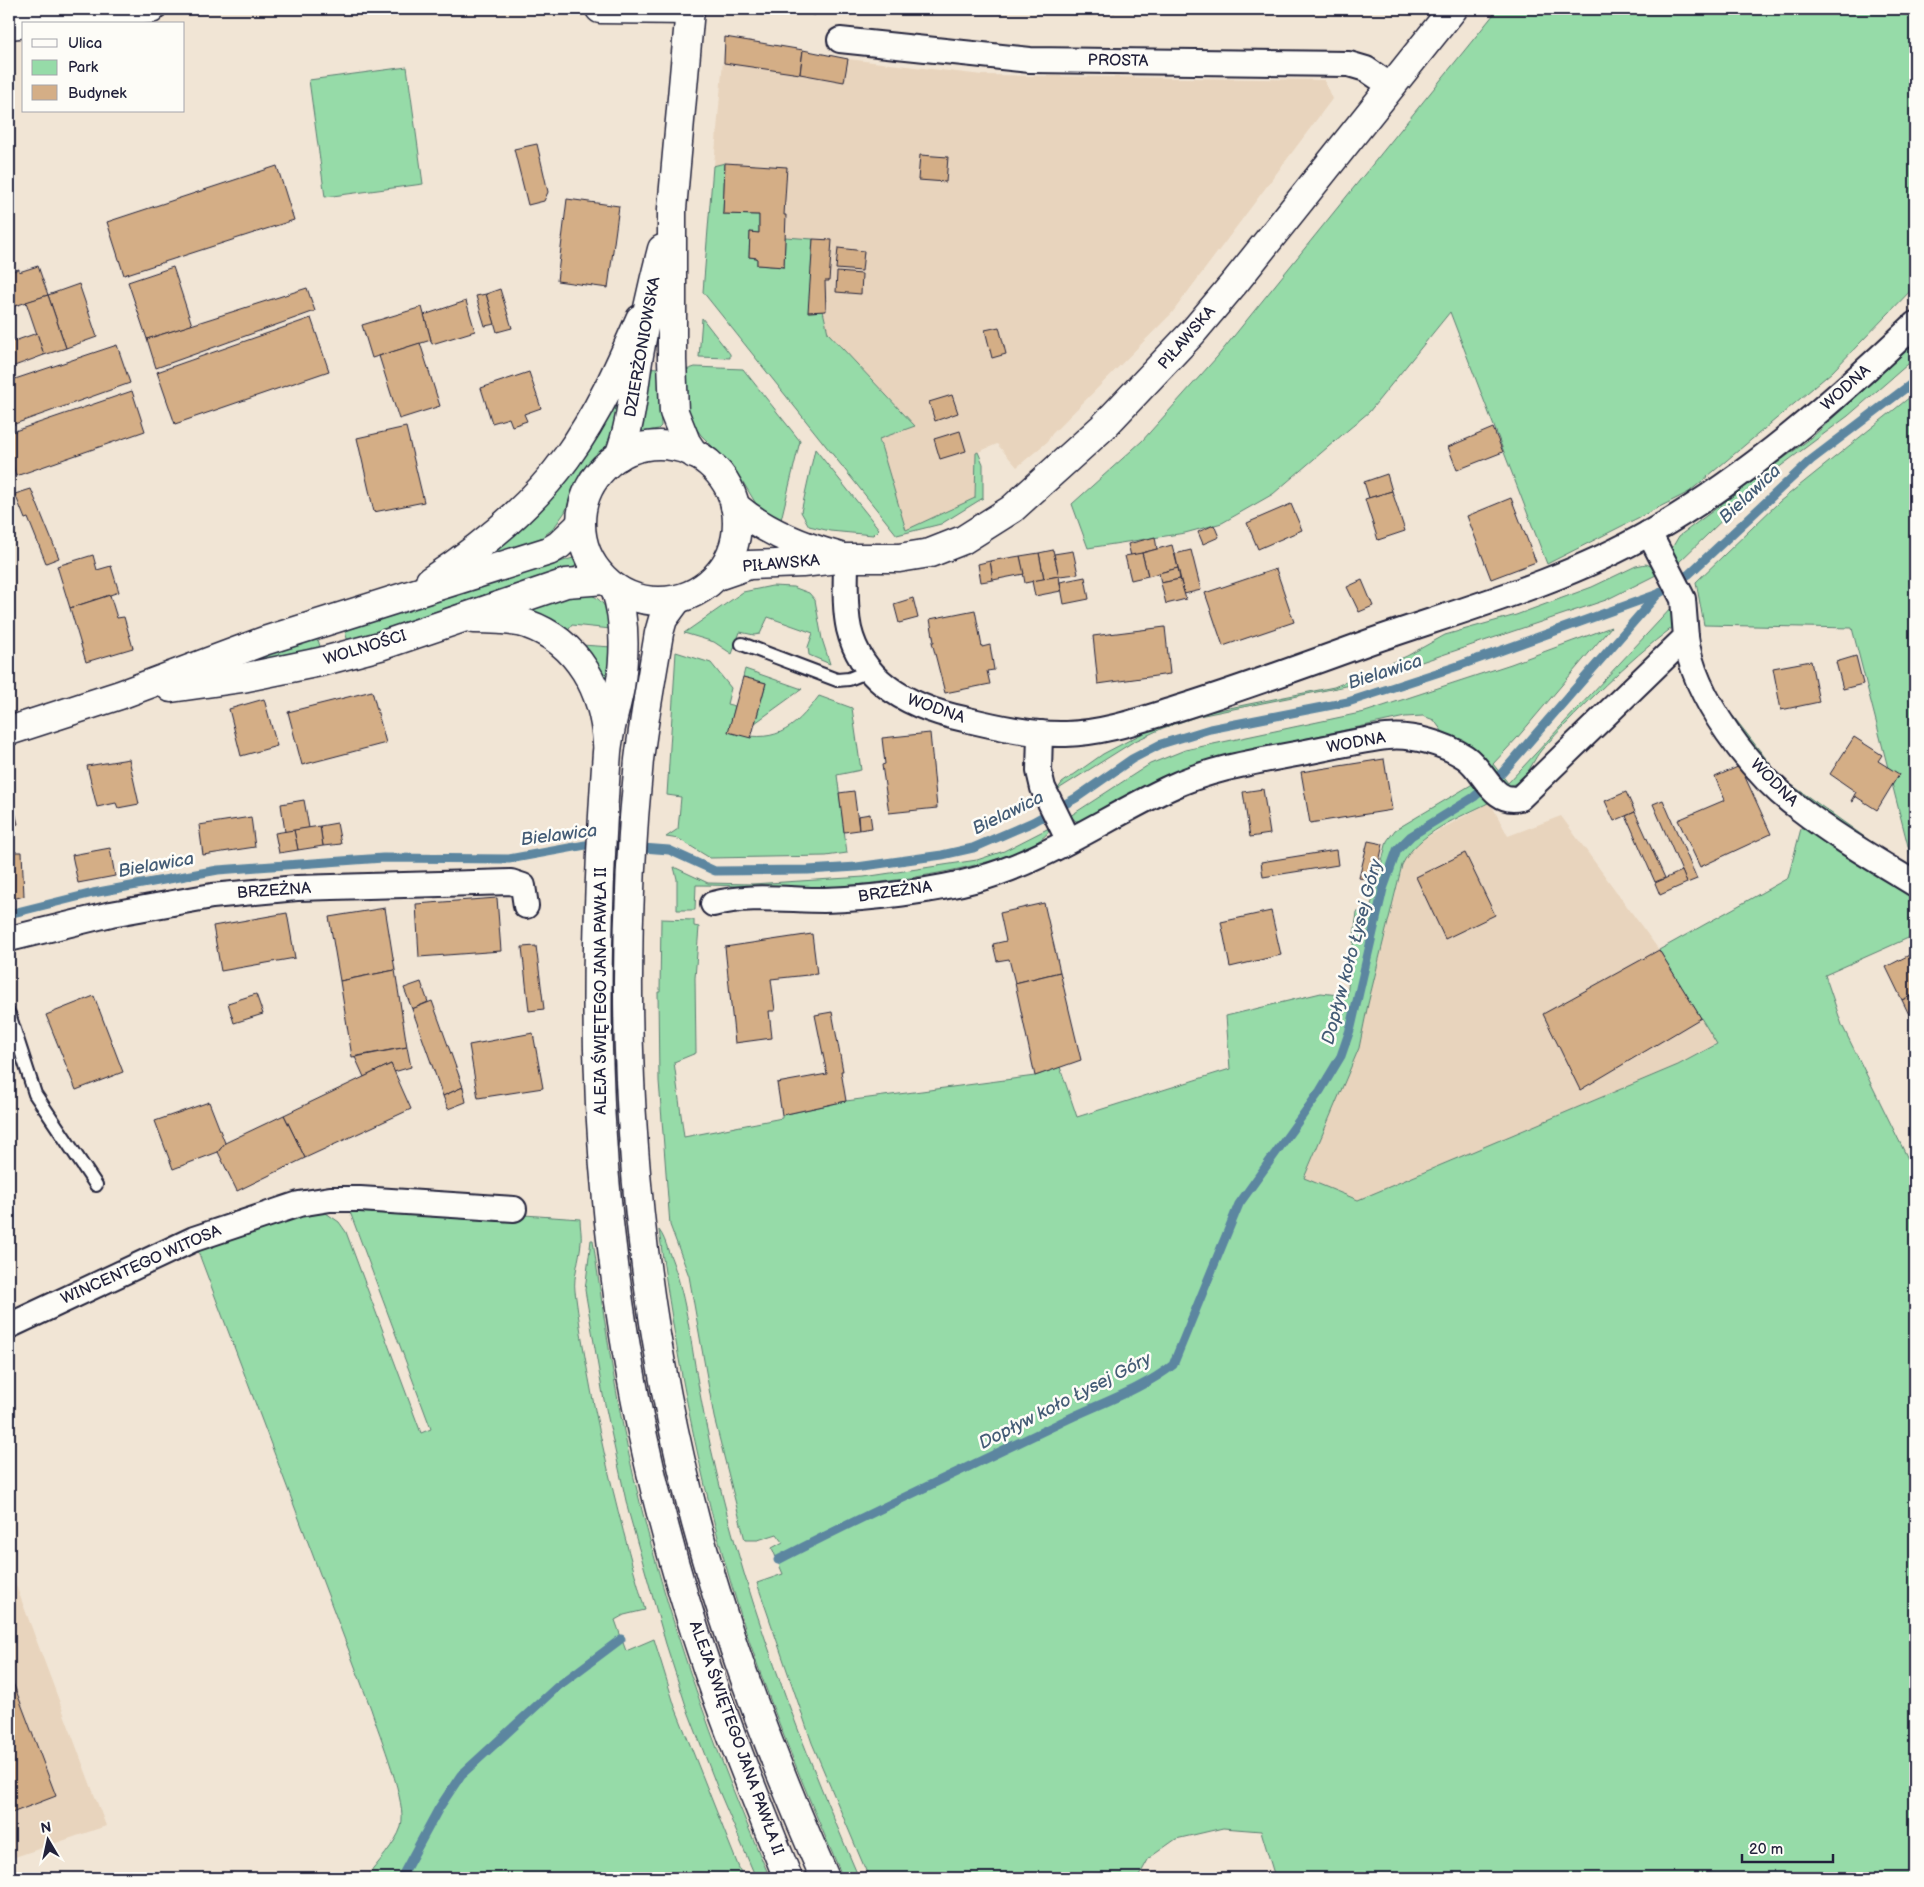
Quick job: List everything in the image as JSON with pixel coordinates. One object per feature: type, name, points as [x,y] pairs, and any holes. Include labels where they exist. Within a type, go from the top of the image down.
[{"type":"main road","points":[[28,22],[151,9]]},
{"type":"main road","points":[[600,9],[690,9]]},
{"type":"main road","name":"DZIERŻONIOWSKA","points":[[690,9],[672,209],[672,360],[674,412],[686,442],[694,454]]},
{"type":"main road","name":"PIŁAWSKA","points":[[717,576],[749,565],[802,563],[846,558],[899,558],[945,548],[993,522],[1026,497],[1103,427],[1158,371],[1236,281],[1453,9]]},
{"type":"main road","points":[[9,24],[22,23]]},
{"type":"main road","name":"DZIERŻONIOWSKA","points":[[619,456],[628,434],[633,407],[638,356],[649,298],[672,209]]},
{"type":"main road","points":[[400,598],[445,571],[496,531],[535,495],[558,470],[575,446],[606,394],[649,298]]},
{"type":"main road","points":[[651,446],[673,447],[694,454],[709,463],[721,476],[730,490],[735,506],[736,534],[732,552],[717,576],[703,588],[677,600],[645,601],[609,584],[586,555],[580,525],[581,510],[588,488],[601,470],[619,456],[651,446]]},
{"type":"main road","name":"PIŁAWSKA","points":[[735,506],[750,519],[775,533],[846,558]]},
{"type":"main road","name":"WOLNOŚCI","points":[[9,731],[120,695],[257,644],[549,551],[559,545],[580,525]]},
{"type":"main road","name":"WOLNOŚCI","points":[[120,695],[242,678],[320,662],[367,650],[566,583],[609,584]]},
{"type":"main road","name":"ALEJA ŚWIĘTEGO JANA PAWŁA II","points":[[609,584],[622,612],[624,638],[620,685],[608,746],[598,944],[600,1104],[617,1288],[634,1392],[655,1490],[699,1645],[743,1768],[788,1878]]},
{"type":"main road","name":"ALEJA ŚWIĘTEGO JANA PAWŁA II","points":[[677,600],[663,619],[658,633],[643,727],[635,822],[629,993],[633,1124],[641,1223],[654,1318],[672,1418],[696,1522],[731,1638],[768,1744],[825,1878]]},
{"type":"main road","points":[[457,619],[507,620],[527,624],[545,633],[566,648],[583,664],[595,686],[606,722],[608,746]]},
{"type":"street","name":"PROSTA","points":[[840,40],[1030,60],[1349,64],[1366,68],[1391,86]]},
{"type":"street","name":"WODNA","points":[[846,558],[846,604],[849,630],[858,655],[869,671],[886,688],[926,708],[970,721],[1040,733],[1068,734],[1109,728],[1222,694],[1561,575],[1649,533],[1694,505],[1797,430],[1841,394],[1915,324]]},
{"type":"street","name":"WODNA","points":[[1649,533],[1682,597],[1686,637],[1691,660],[1703,694],[1719,719],[1753,763],[1800,809],[1915,884]]},
{"type":"street","name":"WODNA","points":[[1064,830],[1205,774],[1386,737],[1410,738],[1450,750],[1467,758],[1497,794],[1513,799],[1526,794],[1686,637]]},
{"type":"street","points":[[1040,733],[1039,771],[1049,799],[1064,830]]},
{"type":"street","name":"BRZEŻNA","points":[[713,904],[734,898],[848,898],[964,882],[1005,870],[1064,830]]},
{"type":"street","name":"BRZEŻNA","points":[[9,939],[68,923],[175,902],[298,888],[511,882],[523,886],[526,906]]},
{"type":"street","name":"WINCENTEGO WITOSA","points":[[9,1326],[194,1239],[299,1204],[330,1199],[360,1199],[514,1209]]},
{"type":"lane","points":[[742,644],[837,680],[849,679],[869,671]]},
{"type":"lane","points":[[9,1014],[35,1094],[96,1185]]},
{"type":"shaded area","points":[[725,37],[848,59],[982,75],[1324,80],[1332,99],[1172,313],[1052,434],[1047,442],[1017,467],[997,444],[976,453],[975,498],[906,530],[879,439],[915,426],[828,333],[823,320],[808,312],[704,281]]},
{"type":"shaded area","points":[[1490,802],[1508,836],[1561,816],[1659,950],[1717,1043],[1678,1065],[1358,1200],[1304,1179],[1359,1048],[1404,860],[1413,847],[1425,838]]},
{"type":"shaded area","points":[[9,1567],[106,1826],[9,1859]]},
{"type":"green space","points":[[1498,9],[1915,9],[1915,286],[1832,372],[1689,492],[1547,564],[1450,312],[1369,412],[1273,494],[1222,523],[1185,533],[1088,548],[1072,504],[1142,441],[1217,357]]},
{"type":"green space","points":[[407,67],[423,184],[325,197],[309,80]]},
{"type":"green space","points":[[725,163],[723,214],[759,215],[759,233],[750,232],[749,257],[757,258],[757,265],[784,267],[785,237],[813,239],[809,312],[823,311],[828,333],[915,426],[879,439],[906,530],[975,498],[976,453],[978,452],[983,464],[983,498],[941,524],[897,535],[703,292],[713,166]]},
{"type":"green space","points":[[702,318],[730,354],[730,358],[699,357]]},
{"type":"green space","points":[[1915,343],[1915,358],[1848,416],[1770,474],[1677,564],[1672,548],[1679,536],[1811,438]]},
{"type":"green space","points":[[645,367],[658,368],[661,426],[658,429],[641,432],[639,428]]},
{"type":"green space","points":[[695,367],[743,369],[800,441],[780,524],[758,507],[735,469],[701,435],[691,421],[687,410],[686,370]]},
{"type":"green space","points":[[1915,393],[1915,873],[1852,628],[1704,625],[1696,582],[1779,502]]},
{"type":"green space","points":[[621,395],[610,442],[581,471],[565,512],[553,529],[534,543],[485,559],[591,444]]},
{"type":"green space","points":[[815,449],[879,529],[873,535],[830,531],[809,526],[801,512]]},
{"type":"green space","points":[[573,558],[576,565],[574,567],[478,597],[348,642],[344,628]]},
{"type":"green space","points":[[1646,564],[1653,567],[1658,574],[1606,600],[1356,684],[1199,716],[1163,728],[1133,742],[1057,790],[1062,783],[1103,754],[1145,732],[1199,714],[1334,687],[1407,656],[1445,635],[1516,615],[1592,587],[1636,566]]},
{"type":"green space","points":[[772,586],[793,587],[809,593],[815,600],[822,639],[830,664],[809,655],[808,647],[813,633],[768,617],[760,634],[754,635],[740,632],[732,654],[714,642],[684,633],[743,592]]},
{"type":"green space","points":[[587,593],[598,599],[605,606],[611,629],[572,625],[567,632],[523,610],[575,594]]},
{"type":"green space","points":[[1674,605],[1673,627],[1638,655],[1590,700],[1543,748],[1524,777],[1513,785],[1505,786],[1447,738],[1434,720],[1423,716],[1405,717],[1211,759],[1161,777],[1084,820],[1076,821],[1070,816],[1150,764],[1185,750],[1365,712],[1511,664],[1611,627],[1493,764],[1508,783]]},
{"type":"green space","points":[[317,637],[321,649],[216,671]]},
{"type":"green space","points":[[582,645],[612,647],[607,684]]},
{"type":"green space","points":[[676,652],[711,663],[731,688],[727,704],[735,706],[729,732],[758,736],[781,732],[800,718],[819,696],[852,708],[861,770],[837,775],[847,853],[826,856],[710,858],[679,839],[666,837],[678,829],[681,797],[667,795]]},
{"type":"green space","points":[[745,669],[802,689],[755,723],[766,683],[743,677]]},
{"type":"green space","points":[[1733,716],[1774,769],[1789,783],[1915,873],[1915,876],[1850,834],[1773,773],[1732,718]]},
{"type":"green space","points":[[1476,782],[1490,802],[1440,827],[1418,843],[1402,865],[1359,1048],[1304,1178],[1358,1200],[1678,1065],[1717,1044],[1659,950],[1788,878],[1803,821],[1915,893],[1915,935],[1825,975],[1842,1025],[1915,1173],[1915,1878],[1267,1878],[1274,1874],[1261,1831],[1223,1828],[1176,1839],[1149,1858],[1138,1878],[869,1878],[812,1743],[757,1583],[783,1574],[772,1548],[783,1542],[777,1534],[758,1540],[745,1540],[714,1417],[689,1276],[670,1225],[659,1081],[658,992],[660,992],[661,919],[694,920],[694,926],[699,927],[695,978],[696,1053],[674,1062],[684,1137],[782,1118],[782,1115],[846,1101],[1035,1076],[1060,1067],[1077,1117],[1230,1069],[1226,1016],[1321,993],[1347,996],[1357,912],[1369,913],[1387,841],[1395,830]]},
{"type":"green space","points":[[1049,828],[1050,830],[1036,843],[1012,854],[982,863],[912,878],[829,887],[696,885],[695,910],[677,910],[677,879],[674,867],[708,883],[752,884],[864,877],[977,860],[1004,851]]},
{"type":"green space","points":[[413,1207],[580,1219],[581,1239],[575,1291],[581,1331],[604,1452],[645,1610],[624,1615],[615,1620],[626,1651],[654,1639],[675,1707],[743,1878],[366,1878],[390,1847],[401,1827],[402,1816],[397,1786],[371,1709],[196,1246],[255,1223],[323,1211],[339,1222],[346,1232],[421,1433],[431,1429],[350,1212],[350,1210]]},
{"type":"green space","points":[[659,1230],[679,1282],[711,1447],[744,1573],[764,1635],[809,1757],[859,1878],[843,1878],[786,1742],[760,1673],[737,1603],[711,1511],[690,1418]]},
{"type":"green space","points":[[591,1240],[593,1240],[611,1360],[628,1449],[661,1581],[711,1731],[729,1780],[770,1878],[756,1878],[716,1784],[686,1706],[666,1644],[628,1510],[603,1395],[585,1290]]},
{"type":"building","points":[[761,9],[816,9],[815,15]]},
{"type":"building","points":[[1086,9],[1116,9],[1115,12]]},
{"type":"building","points":[[725,37],[803,50],[800,74],[724,63]]},
{"type":"building","points":[[803,50],[848,59],[844,82],[800,74]]},
{"type":"building","points":[[537,144],[548,192],[544,201],[528,205],[514,149]]},
{"type":"building","points":[[920,155],[948,157],[946,182],[918,180]]},
{"type":"building","points":[[725,163],[787,167],[784,215],[786,215],[784,267],[757,265],[757,258],[749,257],[750,232],[759,233],[759,215],[723,214]]},
{"type":"building","points":[[277,166],[294,220],[124,275],[107,222]]},
{"type":"building","points":[[567,199],[619,206],[608,288],[557,281]]},
{"type":"building","points":[[813,239],[832,240],[829,281],[825,281],[826,311],[808,312]]},
{"type":"building","points":[[838,248],[864,251],[862,271],[836,269]]},
{"type":"building","points":[[38,266],[48,295],[9,308],[9,272],[19,269],[19,272]]},
{"type":"building","points":[[173,267],[192,325],[147,339],[128,282]]},
{"type":"building","points":[[837,272],[862,274],[861,294],[836,292]]},
{"type":"building","points":[[79,284],[97,337],[66,348],[48,295]]},
{"type":"building","points":[[307,288],[315,311],[156,368],[147,339]]},
{"type":"building","points":[[500,289],[512,328],[497,332],[486,294]]},
{"type":"building","points":[[486,294],[495,324],[485,326],[476,296]]},
{"type":"building","points":[[48,295],[66,348],[44,355],[26,302]]},
{"type":"building","points":[[466,301],[475,331],[432,344],[424,315]]},
{"type":"building","points":[[422,307],[431,340],[372,358],[362,325]]},
{"type":"building","points":[[311,318],[329,371],[175,424],[157,372]]},
{"type":"building","points":[[999,327],[1006,354],[992,358],[985,330]]},
{"type":"building","points":[[37,333],[44,355],[9,368],[9,343]]},
{"type":"building","points":[[420,343],[440,406],[399,419],[379,356]]},
{"type":"building","points":[[117,345],[130,383],[9,426],[9,381]]},
{"type":"building","points":[[529,372],[541,408],[524,414],[527,421],[512,426],[509,418],[492,423],[481,388]]},
{"type":"building","points":[[132,391],[145,431],[16,476],[9,453],[9,433]]},
{"type":"building","points":[[952,395],[958,413],[935,421],[929,402]]},
{"type":"building","points":[[406,427],[424,502],[374,512],[357,438]]},
{"type":"building","points":[[1493,428],[1503,452],[1457,470],[1448,447]]},
{"type":"building","points":[[960,431],[966,451],[940,459],[934,439]]},
{"type":"building","points":[[1387,474],[1392,491],[1369,498],[1364,482]]},
{"type":"building","points":[[31,489],[59,558],[46,563],[28,518],[25,519],[15,494]]},
{"type":"building","points":[[1392,491],[1405,531],[1378,540],[1365,499]]},
{"type":"building","points":[[1511,498],[1536,562],[1491,579],[1467,516]]},
{"type":"building","points":[[1291,504],[1302,530],[1258,549],[1247,523]]},
{"type":"building","points":[[1214,525],[1219,537],[1203,544],[1198,532]]},
{"type":"building","points":[[1155,537],[1157,549],[1131,556],[1128,544]]},
{"type":"building","points":[[1172,545],[1178,568],[1148,576],[1142,553]]},
{"type":"building","points":[[1053,550],[1059,576],[1044,579],[1039,553]]},
{"type":"building","points":[[1191,550],[1201,590],[1184,594],[1175,554]]},
{"type":"building","points":[[1073,551],[1078,574],[1059,576],[1054,554]]},
{"type":"building","points":[[1039,553],[1044,579],[1025,583],[1020,556]]},
{"type":"building","points":[[1142,553],[1148,576],[1131,580],[1125,556]]},
{"type":"building","points":[[93,555],[97,570],[111,566],[119,592],[70,608],[57,566]]},
{"type":"building","points":[[1020,556],[1024,574],[993,580],[990,561]]},
{"type":"building","points":[[990,561],[993,580],[981,582],[978,564]]},
{"type":"building","points":[[1178,568],[1180,579],[1161,583],[1159,573]]},
{"type":"building","points":[[1276,569],[1294,622],[1223,646],[1205,593]]},
{"type":"building","points":[[1059,576],[1061,591],[1035,596],[1032,581]]},
{"type":"building","points":[[1085,577],[1089,599],[1064,604],[1060,582]]},
{"type":"building","points":[[1180,579],[1186,599],[1166,604],[1161,583]]},
{"type":"building","points":[[1362,580],[1373,606],[1359,612],[1347,587]]},
{"type":"building","points":[[110,595],[117,618],[124,617],[133,648],[86,662],[70,608]]},
{"type":"building","points":[[913,598],[918,618],[899,623],[894,604]]},
{"type":"building","points":[[975,610],[982,647],[990,645],[994,670],[987,671],[990,684],[945,693],[932,642],[934,642],[930,619]]},
{"type":"building","points":[[1165,627],[1170,674],[1098,684],[1093,636]]},
{"type":"building","points":[[1856,656],[1863,684],[1843,689],[1836,662]]},
{"type":"building","points":[[1811,661],[1819,702],[1781,710],[1773,668]]},
{"type":"building","points":[[743,677],[766,683],[751,738],[728,732]]},
{"type":"building","points":[[372,691],[386,743],[302,765],[288,712]]},
{"type":"building","points":[[264,699],[277,746],[241,756],[229,709]]},
{"type":"building","points":[[930,733],[937,808],[889,813],[882,765],[885,764],[882,738]]},
{"type":"building","points":[[1854,737],[1882,755],[1878,761],[1899,774],[1877,810],[1855,796],[1853,802],[1851,801],[1856,792],[1830,774]]},
{"type":"building","points":[[129,759],[139,804],[118,808],[116,803],[97,807],[87,766]]},
{"type":"building","points":[[1384,759],[1392,810],[1310,823],[1301,772]]},
{"type":"building","points":[[1740,766],[1771,834],[1700,867],[1678,820],[1725,800],[1715,777]]},
{"type":"building","points":[[9,788],[18,824],[9,827]]},
{"type":"building","points":[[1263,789],[1270,834],[1250,837],[1243,792]]},
{"type":"building","points":[[854,791],[859,830],[844,832],[839,793]]},
{"type":"building","points":[[1626,792],[1635,812],[1614,821],[1605,801]]},
{"type":"building","points":[[304,800],[309,828],[285,832],[281,804]]},
{"type":"building","points":[[1663,800],[1697,879],[1687,883],[1653,804]]},
{"type":"building","points":[[1635,812],[1665,878],[1655,882],[1626,816]]},
{"type":"building","points":[[870,814],[872,828],[859,830],[858,816]]},
{"type":"building","points":[[251,817],[255,847],[203,855],[199,825]]},
{"type":"building","points":[[337,823],[341,844],[323,846],[320,826]]},
{"type":"building","points":[[320,826],[323,846],[298,850],[294,830]]},
{"type":"building","points":[[294,830],[298,850],[279,853],[275,833]]},
{"type":"building","points":[[1368,841],[1383,844],[1375,881],[1359,878]]},
{"type":"building","points":[[110,848],[115,876],[78,883],[72,855]]},
{"type":"building","points":[[1336,850],[1338,865],[1263,877],[1261,862]]},
{"type":"building","points":[[9,852],[22,852],[24,896],[9,900]]},
{"type":"building","points":[[1465,853],[1495,915],[1445,939],[1416,877]]},
{"type":"building","points":[[1682,871],[1687,883],[1660,895],[1655,883]]},
{"type":"building","points":[[497,898],[501,951],[419,957],[416,904]]},
{"type":"building","points":[[1044,903],[1060,972],[1015,983],[1009,959],[997,961],[993,944],[1006,941],[1000,913]]},
{"type":"building","points":[[385,908],[395,970],[340,981],[329,917]]},
{"type":"building","points":[[1271,911],[1281,955],[1230,967],[1221,922]]},
{"type":"building","points":[[287,913],[295,958],[221,971],[213,926]]},
{"type":"building","points":[[812,934],[817,974],[771,979],[775,1011],[769,1011],[772,1038],[735,1043],[725,947]]},
{"type":"building","points":[[536,946],[544,1009],[529,1011],[522,947]]},
{"type":"building","points":[[1659,950],[1701,1018],[1580,1090],[1543,1014]]},
{"type":"building","points":[[1915,952],[1915,994],[1902,1000],[1886,967]]},
{"type":"building","points":[[395,970],[407,1047],[352,1057],[340,981]]},
{"type":"building","points":[[1060,972],[1081,1060],[1035,1076],[1015,983]]},
{"type":"building","points":[[421,982],[428,1002],[412,1009],[404,988]]},
{"type":"building","points":[[256,994],[263,1014],[234,1023],[228,1003]]},
{"type":"building","points":[[1915,994],[1915,1027],[1902,1000]]},
{"type":"building","points":[[94,996],[123,1072],[76,1090],[46,1015]]},
{"type":"building","points":[[432,1001],[463,1087],[443,1096],[412,1009]]},
{"type":"building","points":[[832,1012],[843,1071],[841,1071],[846,1101],[782,1115],[777,1083],[827,1074],[815,1015]]},
{"type":"building","points":[[533,1033],[543,1088],[478,1098],[469,1045]]},
{"type":"building","points":[[407,1047],[411,1067],[394,1072],[391,1064],[364,1077],[355,1057]]},
{"type":"building","points":[[391,1064],[411,1109],[305,1158],[284,1115]]},
{"type":"building","points":[[463,1087],[466,1102],[448,1109],[443,1096]]},
{"type":"building","points":[[209,1102],[225,1143],[218,1152],[173,1169],[155,1121]]},
{"type":"building","points":[[284,1115],[305,1158],[237,1191],[218,1152],[225,1143]]},
{"type":"building","points":[[9,1672],[56,1796],[9,1814]]},
{"type":"waterway","name":"Bielawica","points":[[9,914],[93,893],[218,870],[383,858],[509,859],[591,844],[669,850],[715,871],[808,870],[857,867],[942,855],[973,848],[1033,822],[1076,798],[1132,759],[1161,744],[1210,729],[1348,702],[1458,666],[1658,594],[1689,574],[1811,460],[1915,381]]},
{"type":"waterway","name":"Dopływ koło Łysej Góry","points":[[778,1560],[847,1525],[1132,1390],[1173,1365],[1239,1204],[1320,1091],[1341,1056],[1351,1027],[1383,889],[1397,850],[1411,836],[1474,797],[1502,773],[1656,596]]},
{"type":"waterway","name":"Dopływ koło Łysej Góry","points":[[401,1878],[439,1808],[461,1775],[557,1687],[621,1639]]}]
